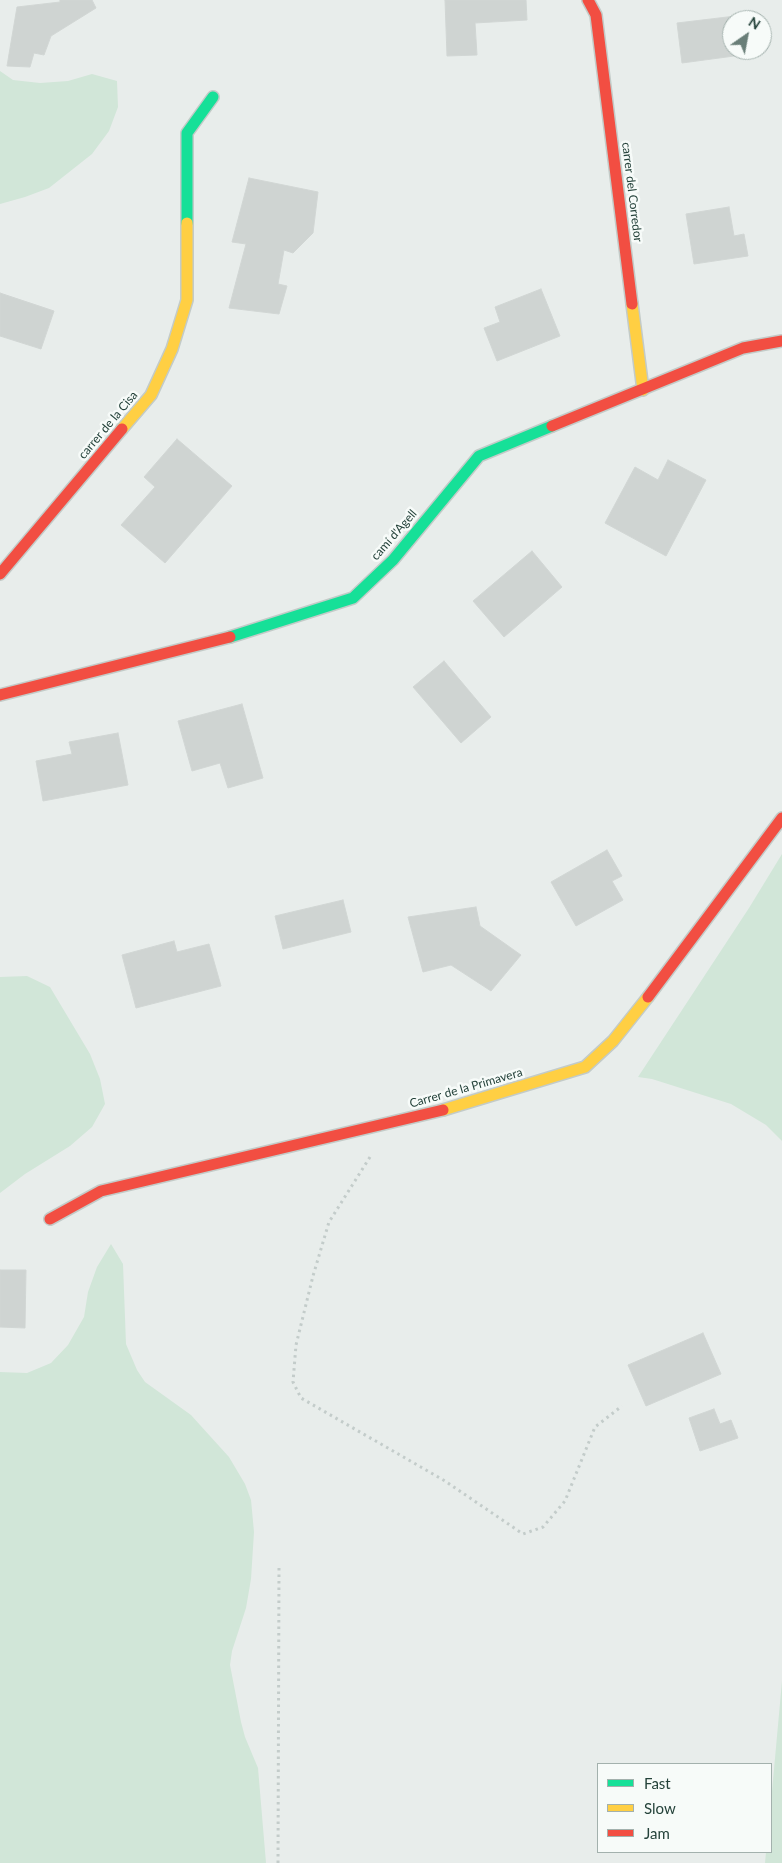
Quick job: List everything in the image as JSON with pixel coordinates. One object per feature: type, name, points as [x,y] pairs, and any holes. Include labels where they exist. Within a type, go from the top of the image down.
[{"type":"street","name":"carrer del Corredor","points":[[588,0],[596,15],[644,390]]},
{"type":"street","name":"carrer de la Cisa","points":[[0,574],[151,395],[172,350],[187,300],[187,133],[212,97]]},
{"type":"street","name":"camí d'Agell","points":[[0,695],[219,641],[353,598],[393,560],[479,456],[743,348],[782,340]]},
{"type":"street","name":"Carrer de la Primavera","points":[[50,1220],[101,1191],[428,1114],[584,1067],[613,1041],[632,1018],[782,818]]},
{"type":"path","points":[[371,1156],[329,1222],[321,1249],[296,1345],[293,1382],[301,1398],[445,1481],[523,1534],[543,1527],[565,1501],[595,1426],[622,1406]]},
{"type":"path","points":[[278,1567],[278,1863]]},
{"type":"green space","points":[[0,71],[13,80],[40,83],[68,81],[92,74],[117,81],[118,107],[109,131],[92,154],[49,188],[0,204]]},
{"type":"green space","points":[[782,854],[782,1141],[766,1125],[731,1104],[652,1079],[638,1077],[749,908]]},
{"type":"green space","points":[[27,976],[50,987],[90,1054],[100,1079],[105,1104],[92,1127],[70,1146],[25,1174],[0,1193],[0,977]]},
{"type":"green space","points":[[111,1244],[123,1264],[126,1344],[137,1370],[145,1382],[191,1415],[229,1457],[245,1484],[251,1500],[254,1532],[251,1579],[246,1608],[232,1651],[230,1665],[245,1737],[258,1768],[266,1863],[0,1863],[0,1372],[27,1373],[51,1363],[68,1345],[84,1317],[88,1292],[97,1267]]},
{"type":"green space","points":[[782,1681],[782,1863],[765,1863],[766,1853],[772,1853],[772,1791]]},
{"type":"building","points":[[60,0],[92,0],[96,8],[51,36],[44,55],[34,53],[30,67],[7,66],[17,7],[60,2]]},
{"type":"building","points":[[445,0],[526,0],[527,20],[475,23],[477,55],[447,56]]},
{"type":"building","points":[[722,18],[722,58],[682,63],[677,23]]},
{"type":"building","points":[[249,178],[318,192],[313,233],[293,253],[284,250],[278,284],[287,286],[279,314],[229,308],[246,244],[232,242]]},
{"type":"building","points":[[729,207],[734,236],[744,234],[748,256],[694,264],[686,214]]},
{"type":"building","points":[[541,289],[560,336],[497,361],[484,328],[500,322],[495,307]]},
{"type":"building","points":[[0,293],[54,311],[41,349],[0,336]]},
{"type":"building","points":[[177,439],[232,486],[165,563],[121,525],[155,487],[144,477]]},
{"type":"building","points":[[668,460],[706,480],[666,556],[605,523],[635,467],[658,480]]},
{"type":"building","points":[[532,551],[562,587],[504,637],[473,601]]},
{"type":"building","points":[[444,661],[491,717],[461,743],[413,687]]},
{"type":"building","points":[[242,704],[263,778],[228,788],[220,763],[192,771],[178,721]]},
{"type":"building","points":[[118,733],[128,785],[43,801],[36,761],[72,754],[69,742]]},
{"type":"building","points":[[607,850],[622,876],[612,881],[623,900],[576,926],[551,882]]},
{"type":"building","points":[[343,900],[351,932],[283,949],[275,916]]},
{"type":"building","points":[[476,907],[480,926],[521,955],[491,991],[451,965],[423,972],[408,917]]},
{"type":"building","points":[[174,941],[177,952],[209,944],[221,986],[136,1008],[122,955]]},
{"type":"building","points":[[0,1270],[26,1270],[25,1328],[0,1327]]},
{"type":"building","points":[[703,1333],[721,1374],[646,1406],[628,1365]]},
{"type":"building","points":[[714,1409],[720,1424],[731,1420],[738,1438],[700,1451],[689,1418]]},
{"type":"traffic: fast","points":[[187,223],[187,133],[213,97]]},
{"type":"traffic: fast","points":[[230,637],[353,598],[393,560],[479,456],[552,426]]},
{"type":"traffic: slow","points":[[122,429],[151,395],[172,349],[187,300],[187,223]]},
{"type":"traffic: slow","points":[[632,304],[643,390]]},
{"type":"traffic: slow","points":[[443,1110],[585,1067],[613,1041],[648,997]]},
{"type":"traffic: jam","points":[[588,0],[596,15],[632,304]]},
{"type":"traffic: jam","points":[[552,426],[743,348],[782,341]]},
{"type":"traffic: jam","points":[[0,574],[122,429]]},
{"type":"traffic: jam","points":[[0,695],[230,637]]},
{"type":"traffic: jam","points":[[648,997],[782,818]]},
{"type":"traffic: jam","points":[[50,1219],[101,1191],[443,1110]]}]
